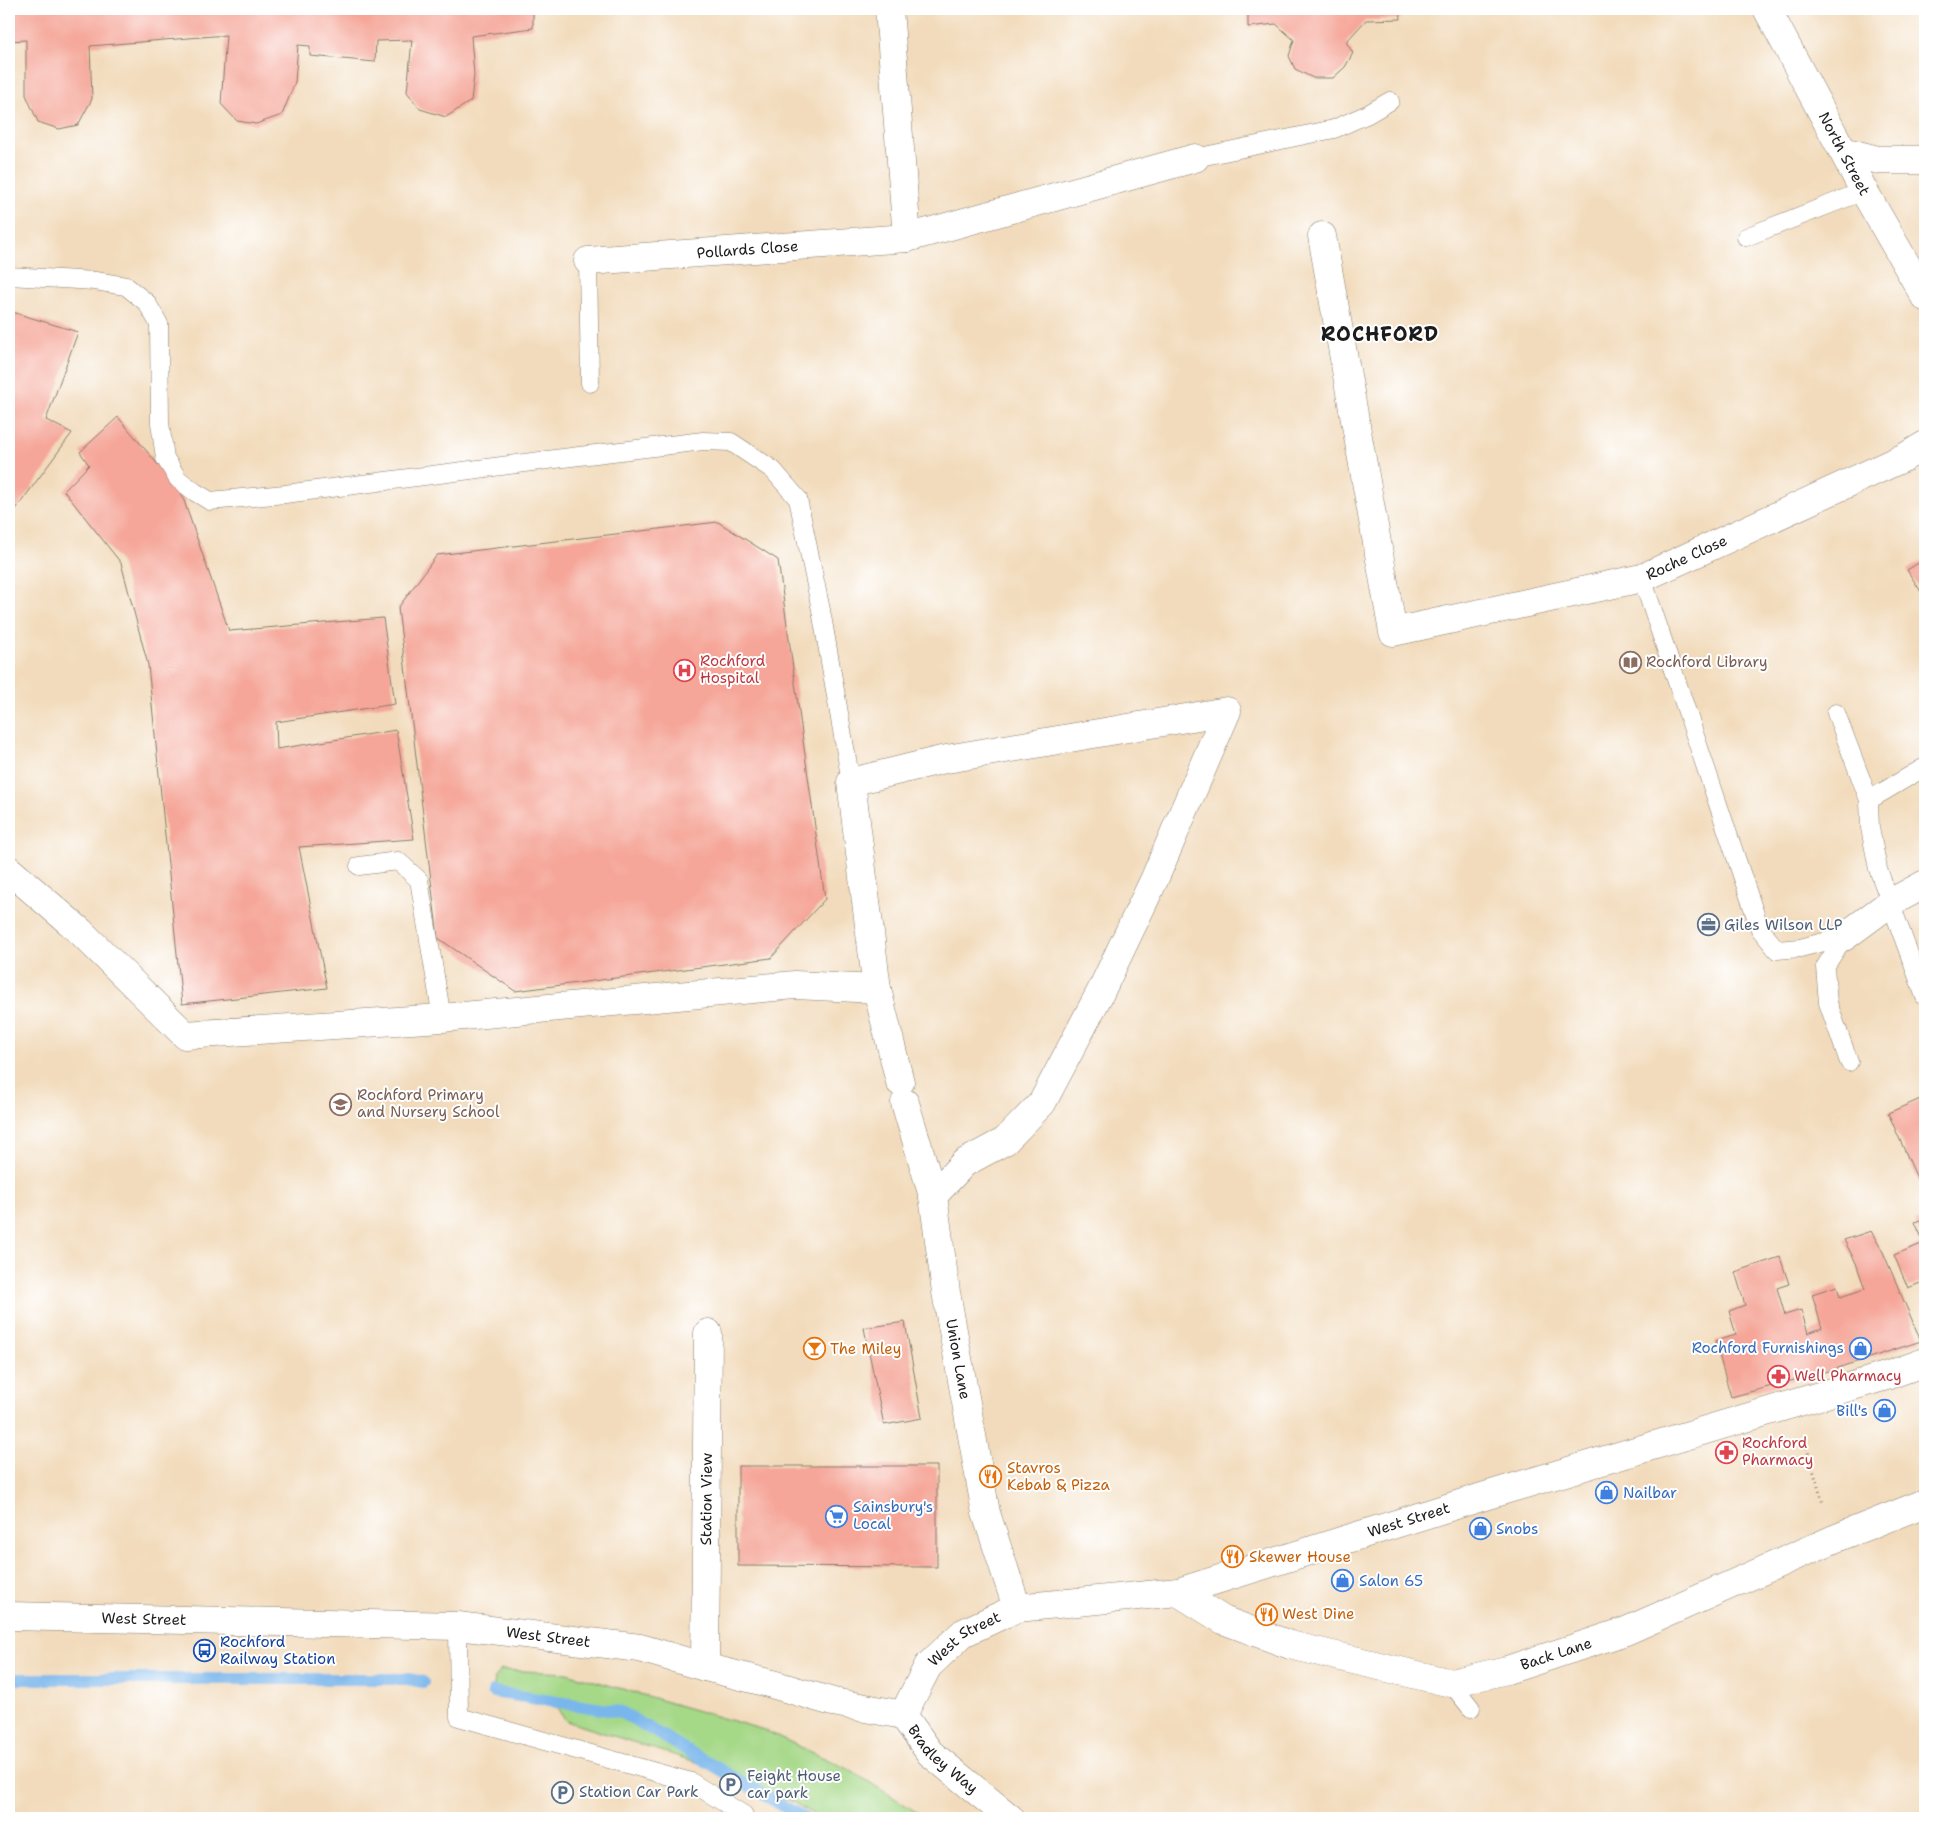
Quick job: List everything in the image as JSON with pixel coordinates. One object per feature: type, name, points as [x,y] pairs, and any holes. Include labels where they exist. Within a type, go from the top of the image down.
[{"type":"street","points":[[889,9],[907,238]]},
{"type":"street","name":"North Street","points":[[1767,9],[1864,191],[1925,296]]},
{"type":"street","points":[[1843,151],[1878,160],[1925,160]]},
{"type":"street","name":"Pollards Close","points":[[588,261],[907,238],[1195,158]]},
{"type":"street","name":"Roche Close","points":[[1322,236],[1393,632],[1642,578],[1905,457],[1925,445]]},
{"type":"street","points":[[851,782],[941,760],[1227,711],[1154,880],[1100,992],[1042,1104],[1006,1142],[964,1162],[932,1196]]},
{"type":"street","name":"Union Lane","points":[[851,782],[877,989],[903,1093],[932,1196],[946,1292],[986,1513],[1017,1608]]},
{"type":"street","points":[[9,870],[80,931],[184,1035],[442,1018],[795,985],[877,989]]},
{"type":"street","points":[[1844,937],[1890,903],[1925,884]]},
{"type":"street","name":"Station View","points":[[704,1667],[708,1333]]},
{"type":"street","name":"West Street","points":[[9,1616],[458,1626],[640,1648],[833,1702],[903,1715],[928,1666],[963,1633],[1017,1608],[1178,1592],[1494,1493],[1886,1376],[1925,1362]]},
{"type":"street","name":"Back Lane","points":[[1178,1592],[1223,1620],[1290,1645],[1451,1683],[1507,1670],[1626,1631],[1834,1539],[1925,1503]]},
{"type":"street","name":"Bradley Way","points":[[903,1715],[930,1752],[1010,1818]]},
{"type":"lane","points":[[1195,158],[1334,129],[1368,114],[1390,101]]},
{"type":"lane","points":[[1746,237],[1864,191]]},
{"type":"lane","points":[[588,261],[590,383]]},
{"type":"lane","points":[[9,276],[126,286],[147,303],[159,324],[160,423],[165,458],[178,479],[210,501],[285,494],[693,442],[730,442],[773,470],[798,499],[821,610],[851,782]]},
{"type":"lane","points":[[1642,578],[1760,930],[1777,950],[1800,948],[1844,937]]},
{"type":"lane","points":[[1836,713],[1869,800],[1870,828],[1878,869],[1925,998]]},
{"type":"lane","points":[[1869,800],[1925,767]]},
{"type":"lane","points":[[359,866],[398,861],[419,880],[442,1018]]},
{"type":"lane","points":[[1844,937],[1825,967],[1828,1003],[1848,1062]]},
{"type":"lane","points":[[458,1626],[458,1717],[691,1782],[744,1815],[745,1818]]},
{"type":"lane","points":[[1451,1683],[1471,1708]]},
{"type":"path","points":[[1794,1404],[1834,1539]]},
{"type":"green space","points":[[501,1670],[567,1673],[764,1730],[850,1770],[926,1818],[819,1818],[793,1802],[715,1768],[566,1721],[556,1707],[502,1695],[494,1687],[495,1678]]},
{"type":"building","points":[[9,9],[533,9],[533,28],[471,36],[474,75],[471,101],[446,117],[420,109],[407,92],[412,40],[376,41],[375,62],[310,56],[310,46],[298,45],[295,82],[282,115],[256,124],[237,121],[221,104],[226,35],[90,46],[92,99],[78,125],[59,129],[38,122],[26,95],[26,40],[9,41]]},
{"type":"building","points":[[1248,9],[1400,9],[1401,19],[1366,20],[1346,42],[1353,53],[1345,67],[1333,78],[1313,78],[1295,69],[1289,56],[1294,40],[1276,24],[1248,27]]},
{"type":"building","points":[[9,311],[78,332],[46,420],[72,433],[16,509],[9,506]]},
{"type":"building","points":[[118,417],[181,492],[229,631],[383,618],[395,704],[276,722],[277,749],[396,730],[414,839],[299,847],[327,988],[182,1004],[148,665],[121,563],[64,491],[89,465],[80,452]]},
{"type":"building","points":[[718,522],[778,560],[825,899],[771,958],[515,991],[438,938],[398,608],[437,555]]},
{"type":"building","points":[[1925,559],[1925,598],[1907,570]]},
{"type":"building","points":[[1925,1097],[1925,1196],[1888,1113]]},
{"type":"building","points":[[1925,1218],[1925,1281],[1908,1288],[1894,1255],[1924,1243],[1915,1222]]},
{"type":"building","points":[[1871,1231],[1883,1252],[1921,1341],[1835,1369],[1731,1397],[1715,1341],[1736,1335],[1729,1311],[1745,1305],[1735,1272],[1780,1257],[1789,1284],[1777,1288],[1785,1315],[1801,1310],[1808,1333],[1822,1328],[1812,1294],[1837,1286],[1840,1297],[1865,1289],[1856,1263],[1844,1240]]},
{"type":"building","points":[[905,1322],[922,1418],[884,1425],[864,1328]]},
{"type":"building","name":"Sainsbury's Local","points":[[738,1466],[937,1466],[937,1567],[738,1566]]},
{"type":"waterway","points":[[9,1679],[408,1679],[423,1682]]},
{"type":"waterway","points":[[493,1692],[621,1712],[804,1818]]},
{"type":"place","name":"Rochford Library","points":[[1630,662]]},
{"type":"place","name":"Rochford Hospital","points":[[684,670]]},
{"type":"place","name":"Giles Wilson LLP","points":[[1708,925]]},
{"type":"place","name":"Rochford Primary and Nursery School","points":[[341,1104]]},
{"type":"place","name":"Rochford Furnishings","points":[[1860,1348]]},
{"type":"place","name":"The Miley","points":[[814,1349]]},
{"type":"place","name":"Well Pharmacy","points":[[1778,1376]]},
{"type":"place","name":"Bill's","points":[[1884,1411]]},
{"type":"place","name":"Rochford Pharmacy","points":[[1726,1452]]},
{"type":"place","name":"Stavros Kebab & Pizza","points":[[991,1477]]},
{"type":"place","name":"Nailbar","points":[[1607,1493]]},
{"type":"place","name":"Sainsbury's Local","points":[[837,1516]]},
{"type":"place","name":"Snobs","points":[[1480,1529]]},
{"type":"place","name":"Skewer House","points":[[1233,1557]]},
{"type":"place","name":"Salon 65","points":[[1343,1581]]},
{"type":"place","name":"West Dine","points":[[1266,1614]]},
{"type":"place","name":"Rochford Railway Station","points":[[204,1651]]},
{"type":"place","name":"Feight House car park","points":[[731,1785]]},
{"type":"place","name":"Station Car Park","points":[[563,1792]]},
{"type":"district","name":"ROCHFORD","points":[[1380,334]]}]
